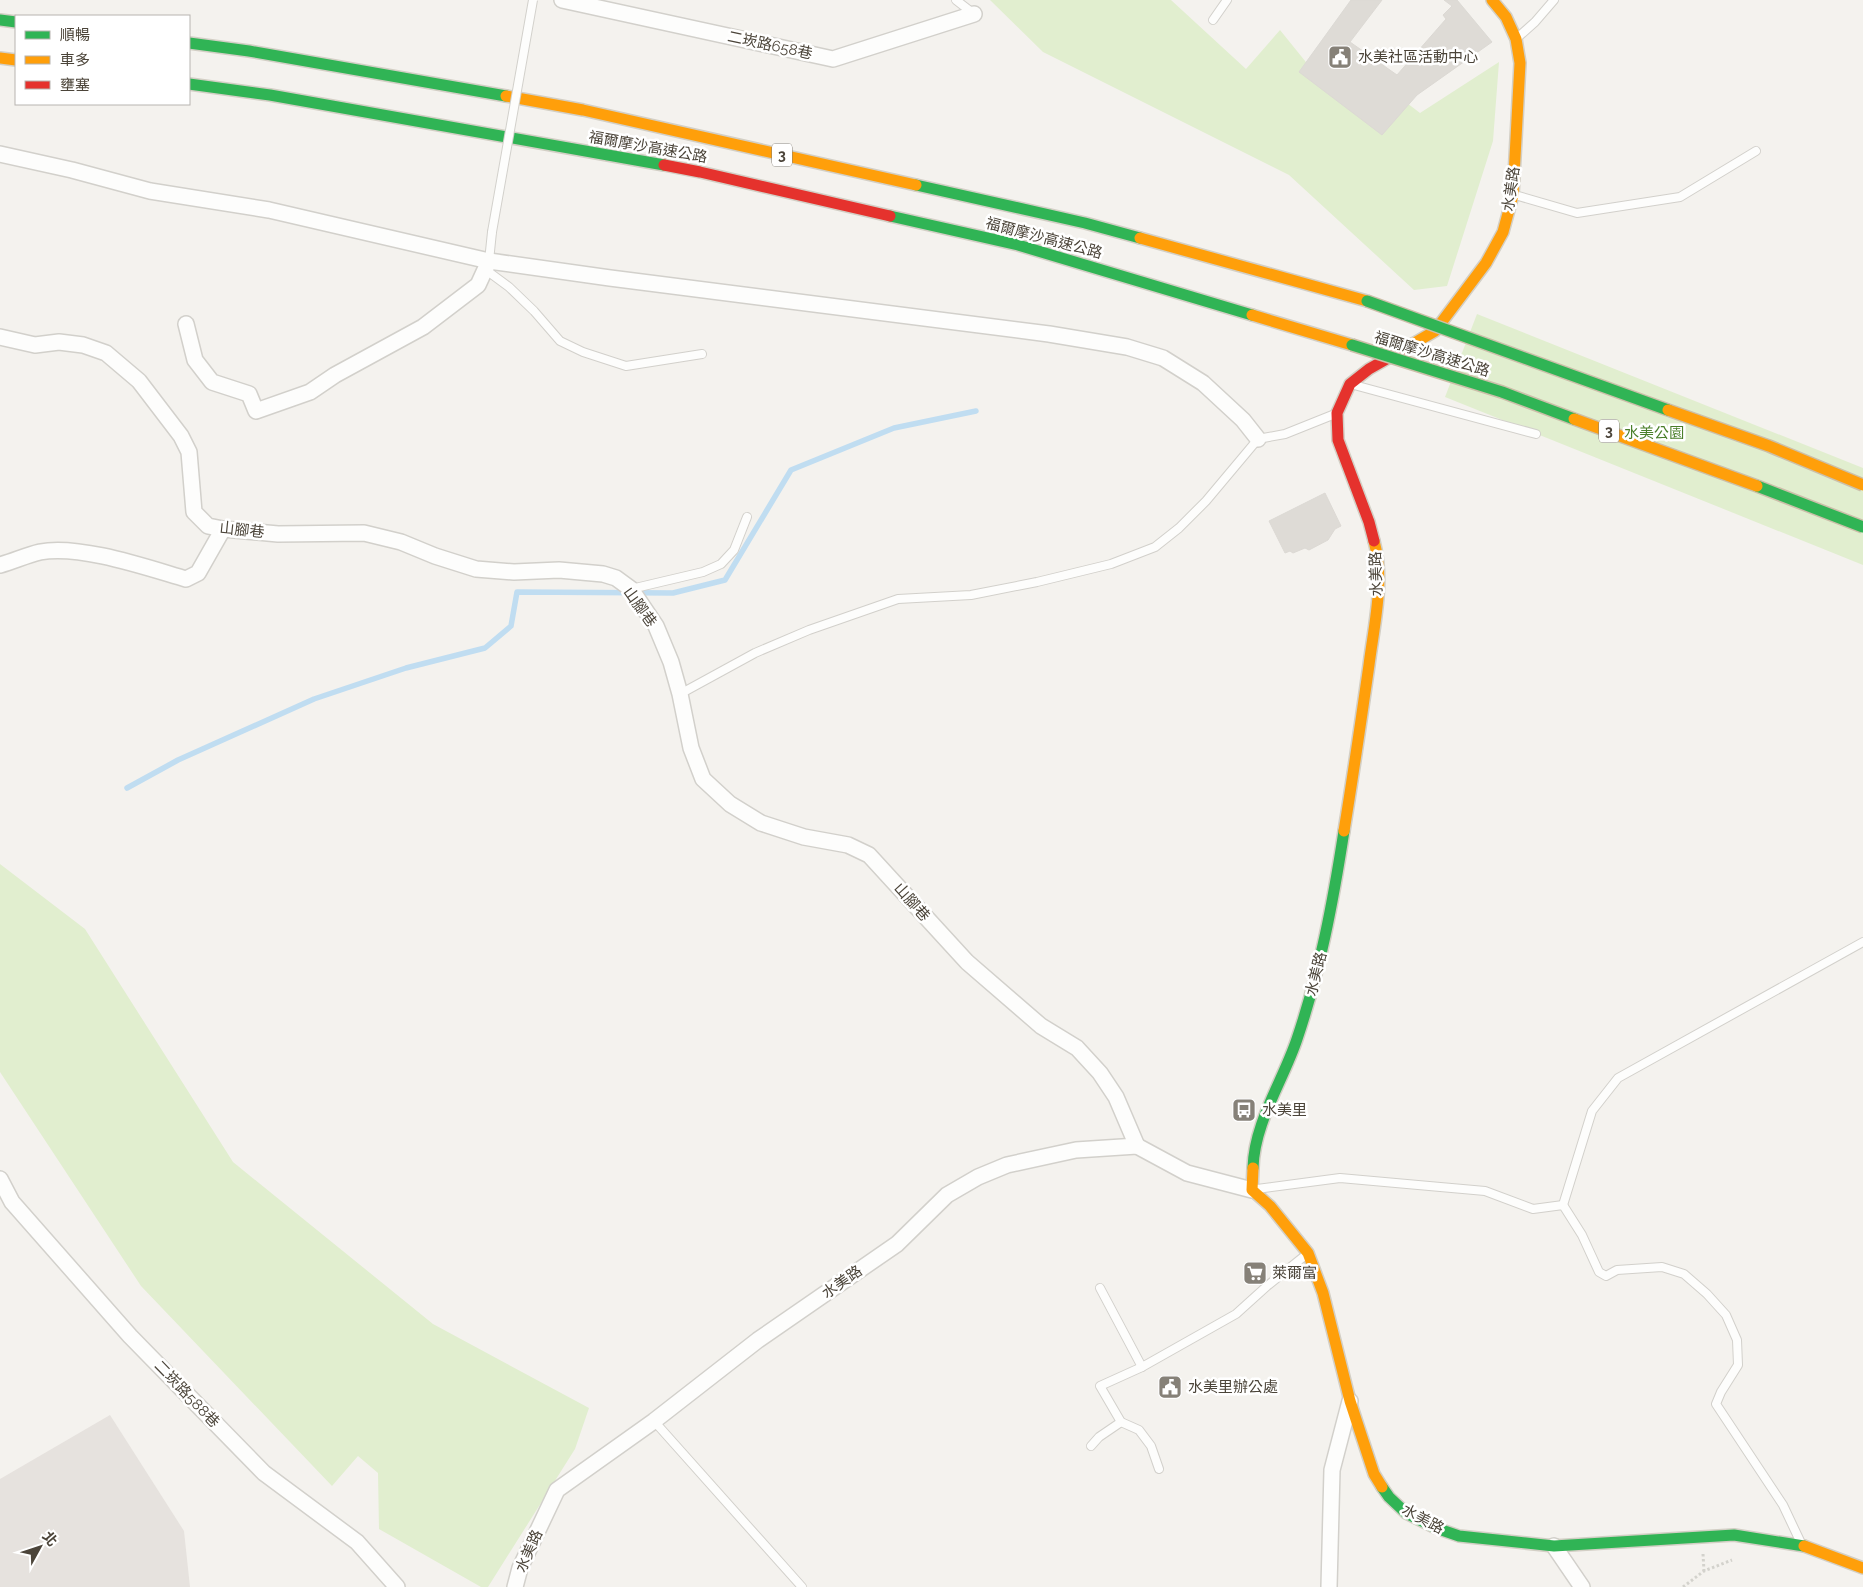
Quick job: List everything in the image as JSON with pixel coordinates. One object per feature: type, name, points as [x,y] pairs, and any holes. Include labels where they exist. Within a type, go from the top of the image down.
[{"type":"main road","name":"水美路","points":[[1492,0],[1506,17],[1516,39],[1520,63],[1513,195],[1503,232],[1486,262],[1435,331],[1369,369],[1350,384],[1337,413],[1338,440],[1369,522],[1378,555],[1378,597],[1356,760],[1333,900],[1312,994],[1296,1043],[1263,1122],[1253,1153],[1252,1190],[1270,1206],[1308,1254],[1324,1293],[1350,1400],[1374,1474],[1388,1497],[1406,1513],[1436,1528],[1459,1536],[1554,1546],[1734,1536],[1802,1545],[1863,1568]]},
{"type":"main road","points":[[0,20],[15,22]]},
{"type":"main road","name":"福爾摩沙高速公路","points":[[190,43],[249,51],[583,110],[1085,223],[1367,301],[1770,446],[1863,485]]},
{"type":"main road","points":[[0,58],[15,60]]},
{"type":"main road","name":"福爾摩沙高速公路","points":[[190,84],[270,95],[700,172],[1018,244],[1502,392],[1863,527]]},
{"type":"street","name":"二崁路658巷","points":[[562,0],[833,59],[974,14]]},
{"type":"street","points":[[0,154],[72,170],[150,191],[269,210],[487,265],[610,278],[1050,334],[1127,347],[1163,358],[1204,383],[1243,420],[1258,439]]},
{"type":"street","points":[[186,324],[195,360],[212,382],[249,394],[256,411],[310,392],[335,375],[423,327],[478,285],[487,265]]},
{"type":"street","name":"山腳巷","points":[[0,337],[35,344],[59,342],[83,345],[106,353],[139,381],[181,436],[189,452],[194,512],[208,526],[278,534],[364,533],[401,542],[435,556],[476,568],[514,572],[559,570],[603,574],[616,578],[631,589],[656,626],[671,662],[680,694],[690,748],[703,779],[730,804],[761,823],[804,837],[848,845],[869,855],[967,962],[1042,1026],[1077,1048],[1100,1072],[1116,1097],[1137,1146]]},
{"type":"street","points":[[0,564],[41,552],[69,550],[102,556],[186,579],[198,573],[223,528]]},
{"type":"street","name":"水美路","points":[[515,1587],[520,1568],[558,1490],[654,1421],[758,1340],[897,1244],[947,1195],[978,1177],[1008,1165],[1076,1150],[1137,1146],[1187,1173],[1252,1190]]},
{"type":"street","name":"二崁路588巷","points":[[0,1179],[12,1202],[144,1350],[264,1473],[357,1542],[397,1587]]},
{"type":"street","points":[[1329,1587],[1332,1470],[1350,1400]]},
{"type":"street","points":[[1554,1546],[1582,1587]]},
{"type":"lane","points":[[533,0],[487,265],[534,311],[560,341],[582,352],[626,366],[702,354]]},
{"type":"lane","points":[[956,0],[974,14]]},
{"type":"lane","points":[[1213,20],[1227,0]]},
{"type":"lane","points":[[1516,39],[1535,22],[1554,0]]},
{"type":"lane","points":[[1513,195],[1577,213],[1680,197],[1756,151]]},
{"type":"lane","points":[[1350,384],[1536,434]]},
{"type":"lane","points":[[680,694],[755,653],[809,630],[898,599],[971,594],[1037,582],[1111,564],[1155,547],[1179,528],[1206,500],[1258,439],[1285,434],[1337,413]]},
{"type":"lane","points":[[631,589],[703,572],[722,564],[734,550],[747,517]]},
{"type":"lane","points":[[1802,1545],[1783,1505],[1716,1404],[1721,1392],[1738,1366],[1737,1340],[1726,1315],[1707,1294],[1684,1274],[1662,1267],[1617,1270],[1606,1276],[1599,1272],[1582,1235],[1563,1205],[1592,1111],[1618,1078],[1863,942]]},
{"type":"lane","points":[[1252,1190],[1340,1178],[1485,1191],[1533,1209],[1563,1205]]},
{"type":"lane","points":[[1159,1469],[1151,1446],[1138,1430],[1120,1422],[1100,1386],[1142,1367],[1236,1314],[1308,1254]]},
{"type":"lane","points":[[1100,1288],[1142,1367]]},
{"type":"lane","points":[[654,1421],[802,1587]]},
{"type":"lane","points":[[1091,1446],[1099,1437],[1120,1422]]},
{"type":"path","points":[[1683,1587],[1704,1571],[1732,1560]]},
{"type":"shaded area","points":[[110,1415],[184,1531],[190,1587],[0,1587],[0,1479]]},
{"type":"green space","points":[[990,0],[1171,0],[1246,69],[1280,30],[1318,77],[1390,90],[1420,113],[1499,62],[1493,141],[1447,286],[1414,290],[1289,175],[1043,52]]},
{"type":"green space","name":"水美公園","points":[[1477,314],[1863,468],[1863,565],[1445,397]]},
{"type":"green space","points":[[0,864],[85,929],[233,1162],[433,1324],[589,1408],[575,1449],[488,1587],[481,1587],[379,1529],[378,1473],[358,1456],[332,1486],[141,1286],[0,1072]]},
{"type":"building","name":"水美社區活動中心","points":[[1351,0],[1382,0],[1350,42],[1397,75],[1446,19],[1443,15],[1452,6],[1444,0],[1457,0],[1492,42],[1417,95],[1382,135],[1299,72]]},
{"type":"building","points":[[1325,493],[1341,526],[1335,529],[1328,540],[1309,550],[1305,548],[1293,553],[1290,551],[1285,553],[1269,521]]},
{"type":"waterway","points":[[127,788],[178,760],[314,699],[406,668],[485,648],[511,626],[517,592],[673,593],[725,580],[791,470],[894,428],[976,411]]},
{"type":"traffic: fast","points":[[0,20],[15,22]]},
{"type":"traffic: fast","points":[[190,43],[249,51],[506,96]]},
{"type":"traffic: fast","points":[[190,84],[270,95],[664,165]]},
{"type":"traffic: fast","points":[[916,185],[1085,223],[1140,238]]},
{"type":"traffic: fast","points":[[890,216],[1018,245],[1252,315]]},
{"type":"traffic: fast","points":[[1367,301],[1668,410]]},
{"type":"traffic: fast","points":[[1352,345],[1502,392],[1574,419]]},
{"type":"traffic: fast","points":[[1757,486],[1863,527]]},
{"type":"traffic: fast","points":[[1253,1168],[1258,1135],[1297,1039],[1312,988],[1330,910],[1344,831]]},
{"type":"traffic: fast","points":[[1382,1487],[1389,1497],[1406,1513],[1436,1528],[1459,1536],[1554,1546],[1734,1535],[1804,1546]]},
{"type":"traffic: slow","points":[[1406,348],[1435,331],[1486,263],[1503,232],[1513,195],[1520,63],[1516,39],[1506,17],[1492,0]]},
{"type":"traffic: slow","points":[[0,58],[15,60]]},
{"type":"traffic: slow","points":[[506,96],[583,110],[916,185]]},
{"type":"traffic: slow","points":[[1140,238],[1367,301]]},
{"type":"traffic: slow","points":[[1252,315],[1352,345]]},
{"type":"traffic: slow","points":[[1668,410],[1769,446],[1863,485]]},
{"type":"traffic: slow","points":[[1574,419],[1757,486]]},
{"type":"traffic: slow","points":[[1344,831],[1378,603],[1379,572],[1374,541]]},
{"type":"traffic: slow","points":[[1253,1168],[1252,1190],[1270,1206],[1308,1253],[1323,1293],[1350,1401],[1374,1474],[1382,1487]]},
{"type":"traffic: slow","points":[[1804,1546],[1863,1568]]},
{"type":"traffic: jam","points":[[664,165],[890,216]]},
{"type":"traffic: jam","points":[[1374,541],[1369,522],[1338,440],[1337,413],[1350,384],[1369,369],[1406,348]]},
{"type":"place","name":"水美社區活動中心","points":[[1340,57]]},
{"type":"place","name":"水美里","points":[[1244,1110]]},
{"type":"place","name":"萊爾富","points":[[1255,1273]]},
{"type":"place","name":"水美里辦公處","points":[[1170,1387]]}]
